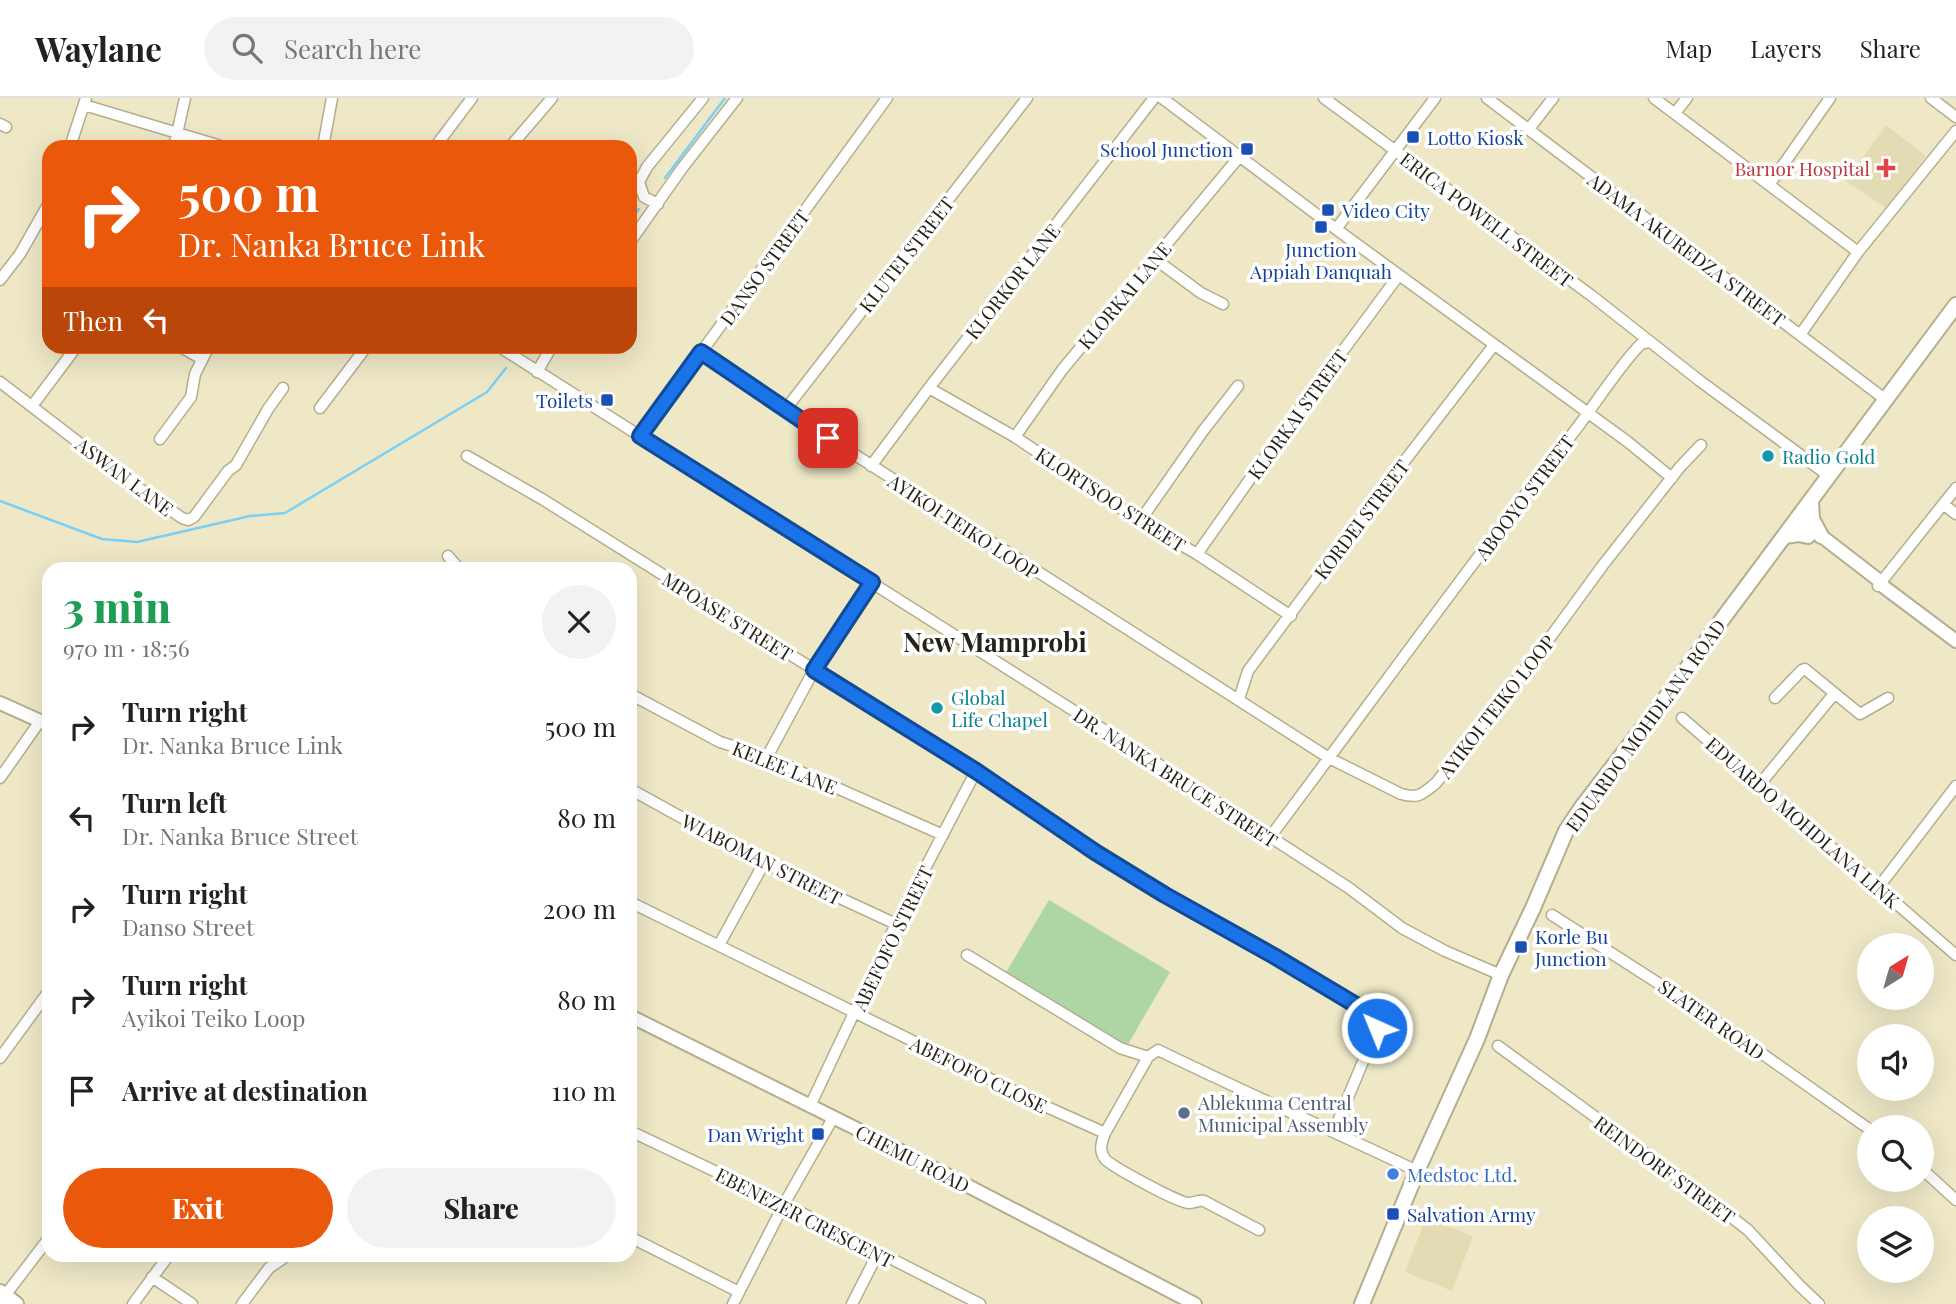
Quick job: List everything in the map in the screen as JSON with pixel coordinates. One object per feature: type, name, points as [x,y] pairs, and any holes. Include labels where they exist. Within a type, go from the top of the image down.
[{"type":"main road","name":"EDUARDO MOHDLANA ROAD","points":[[1362,1304],[1555,853],[1574,818],[1956,306]]},
{"type":"main road","points":[[1792,526],[1798,534],[1815,536],[1811,500]]},
{"type":"street","points":[[175,140],[185,98]]},
{"type":"street","points":[[324,140],[332,98]]},
{"type":"street","points":[[440,140],[472,98]]},
{"type":"street","points":[[516,140],[552,98]]},
{"type":"street","points":[[657,204],[644,197],[639,182],[703,98]]},
{"type":"street","points":[[637,232],[737,98]]},
{"type":"street","name":"DANSO STREET","points":[[640,436],[887,98]]},
{"type":"street","name":"KLUTEI STREET","points":[[785,410],[1027,98]]},
{"type":"street","name":"KLORKOR LANE","points":[[871,466],[1154,98]]},
{"type":"street","points":[[1162,98],[1672,478]]},
{"type":"street","name":"ERICA POWELL STREET","points":[[1324,98],[1602,304],[1649,342]]},
{"type":"street","points":[[1336,229],[1435,98]]},
{"type":"street","name":"ADAMA AKUREDZA STREET","points":[[1487,98],[1886,400]]},
{"type":"street","points":[[1529,129],[1552,98]]},
{"type":"street","points":[[1654,98],[1858,252]]},
{"type":"street","points":[[1675,114],[1687,98]]},
{"type":"street","points":[[1769,185],[1830,98]]},
{"type":"street","points":[[1931,98],[1956,117]]},
{"type":"street","points":[[72,140],[85,102],[202,140]]},
{"type":"street","points":[[1800,335],[1858,252],[1956,131]]},
{"type":"street","name":"KLORKAI LANE","points":[[1015,437],[1062,370],[1239,157]]},
{"type":"street","points":[[0,280],[20,254],[42,215]]},
{"type":"street","points":[[1155,259],[1201,293],[1223,304]]},
{"type":"street","name":"KLORKAI STREET","points":[[1196,554],[1399,275]]},
{"type":"street","points":[[1649,342],[1829,476]]},
{"type":"street","name":"ABOOYO STREET","points":[[1270,837],[1613,377],[1641,344],[1649,342]]},
{"type":"street","name":"KORDEI STREET","points":[[1239,699],[1248,671],[1384,487],[1494,345]]},
{"type":"street","name":"AYIKOI TEIKO LOOP","points":[[701,352],[871,466],[1329,758],[1412,797],[1420,796],[1436,783],[1672,478],[1701,445]]},
{"type":"street","points":[[32,406],[71,354]]},
{"type":"street","points":[[193,354],[202,359]]},
{"type":"street","points":[[160,439],[191,397],[195,374],[205,354]]},
{"type":"street","points":[[320,408],[361,354]]},
{"type":"street","name":"DR. NANKA BRUCE STREET","points":[[510,354],[1270,837],[1349,888],[1402,928],[1444,951],[1502,975]]},
{"type":"street","points":[[537,372],[547,354]]},
{"type":"street","name":"ASWAN LANE","points":[[0,382],[130,482],[188,520],[194,517],[228,471],[236,465],[283,388]]},
{"type":"street","points":[[1140,522],[1238,386]]},
{"type":"street","name":"KLORTSOO STREET","points":[[929,388],[1015,437],[1140,522],[1196,554],[1291,616]]},
{"type":"street","name":"MPOASE STREET","points":[[467,456],[542,499],[976,771],[1095,852],[1376,1017],[1377,1028],[1334,1131]]},
{"type":"street","points":[[1881,585],[1956,488]]},
{"type":"street","points":[[1943,504],[1956,514]]},
{"type":"street","points":[[1792,526],[1815,536],[1956,641]]},
{"type":"street","points":[[448,555],[454,562]]},
{"type":"street","points":[[767,757],[814,670],[872,582]]},
{"type":"street","points":[[1774,698],[1805,669],[1860,714],[1888,698]]},
{"type":"street","points":[[1760,784],[1834,694]]},
{"type":"street","name":"KELEE LANE","points":[[637,698],[720,742],[767,757],[943,835]]},
{"type":"street","points":[[0,703],[42,722]]},
{"type":"street","name":"EDUARDO MOHDLANA LINK","points":[[1682,718],[1956,955]]},
{"type":"street","points":[[0,778],[42,726]]},
{"type":"street","name":"ABEFOFO STREET","points":[[810,1106],[896,924],[976,771]]},
{"type":"street","points":[[1878,888],[1956,786]]},
{"type":"street","name":"WIABOMAN STREET","points":[[637,793],[765,863],[896,924]]},
{"type":"street","points":[[719,945],[765,863]]},
{"type":"street","name":"ABEFOFO CLOSE","points":[[637,905],[1105,1133]]},
{"type":"street","name":"SLATER ROAD","points":[[1552,915],[1703,1012],[1857,1121]]},
{"type":"street","points":[[967,955],[1120,1048],[1148,1057]]},
{"type":"street","points":[[0,1058],[42,1001]]},
{"type":"street","name":"CHEMU ROAD","points":[[637,1020],[1195,1304]]},
{"type":"street","name":"REINDORF STREET","points":[[1499,1046],[1748,1230],[1819,1304]]},
{"type":"street","points":[[1259,1230],[1204,1200],[1190,1204],[1184,1202],[1113,1167],[1105,1159],[1100,1147],[1105,1133],[1148,1057],[1158,1050],[1418,1171]]},
{"type":"street","points":[[733,1304],[784,1204],[833,1118]]},
{"type":"street","name":"EBENEZER CRESCENT","points":[[637,1134],[784,1204],[980,1304]]},
{"type":"street","points":[[1934,1180],[1956,1200]]},
{"type":"street","points":[[637,1241],[739,1292]]},
{"type":"street","points":[[5,1299],[42,1248]]},
{"type":"street","points":[[852,1304],[878,1253]]},
{"type":"street","points":[[133,1304],[164,1262]]},
{"type":"street","points":[[242,1304],[270,1268],[278,1262]]},
{"type":"street","points":[[152,1277],[192,1304]]},
{"type":"shaded area","name":"Barnor Hospital","points":[[1886,125],[1926,156],[1886,208],[1846,181]]},
{"type":"shaded area","points":[[1426,1218],[1473,1236],[1452,1291],[1405,1272]]},
{"type":"green space","points":[[1049,900],[1170,972],[1127,1046],[1005,974]]},
{"type":"waterway","points":[[665,178],[725,98]]},
{"type":"waterway","points":[[0,501],[102,539],[137,542],[250,516],[285,513],[487,392],[506,368]]},
{"type":"place","name":"Lotto Kiosk","points":[[1413,137]]},
{"type":"place","name":"School Junction","points":[[1247,149]]},
{"type":"place","name":"Barnor Hospital","points":[[1886,168]]},
{"type":"place","name":"Video City","points":[[1328,210]]},
{"type":"place","name":"Junction Appiah Danquah","points":[[1321,227]]},
{"type":"place","name":"Toilets","points":[[607,400]]},
{"type":"place","name":"Radio Gold","points":[[1768,456]]},
{"type":"place","name":"Global Life Chapel","points":[[937,708]]},
{"type":"place","name":"Korle Bu Junction","points":[[1521,947]]},
{"type":"place","name":"Ablekuma Central Municipal Assembly","points":[[1184,1113]]},
{"type":"place","name":"Dan Wright","points":[[818,1134]]},
{"type":"place","name":"Medstoc Ltd.","points":[[1393,1174]]},
{"type":"place","name":"Salvation Army","points":[[1393,1214]]},
{"type":"district","name":"New Mamprobi","points":[[995,641]]},
{"type":"route","points":[[828,438],[701,352],[640,436],[872,582],[814,670],[976,771],[1095,852],[1376,1017],[1377,1028]]}]
